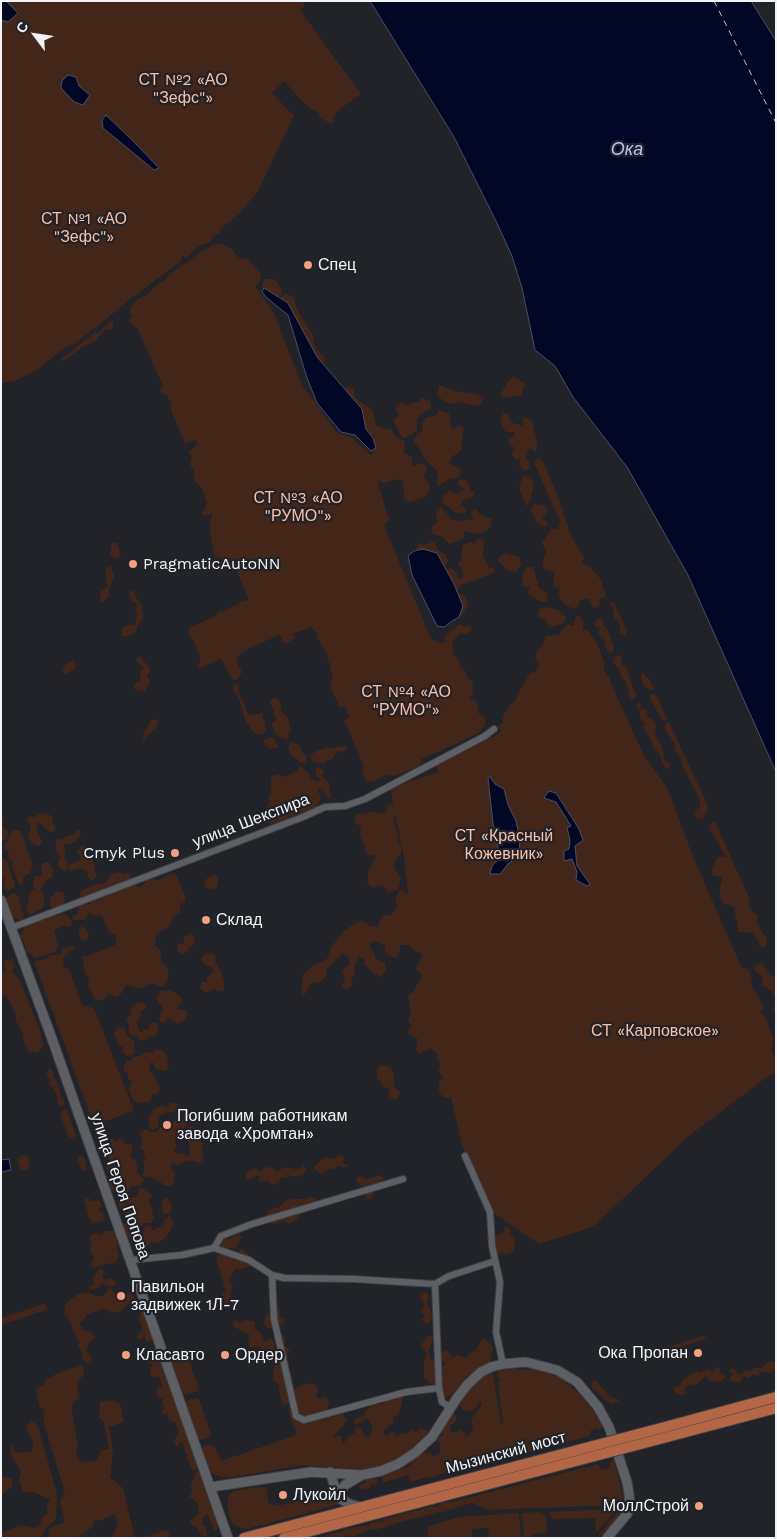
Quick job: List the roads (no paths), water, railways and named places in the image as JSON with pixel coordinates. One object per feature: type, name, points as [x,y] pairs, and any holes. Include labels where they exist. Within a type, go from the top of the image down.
[{"type":"main road","name":"Мызинский мост","points":[[284,1538],[666,1432],[776,1398]]},
{"type":"main road","name":"Мызинский мост","points":[[666,1432],[776,1408]]},
{"type":"main road","name":"Мызинский мост","points":[[244,1538],[361,1507],[594,1451]]},
{"type":"street","name":"улица Шекспира","points":[[11,928],[326,807],[345,806],[365,799],[485,736],[494,729]]},
{"type":"street","name":"улица Героя Попова","points":[[1,900],[51,1036],[228,1538]]},
{"type":"street","points":[[464,1156],[490,1212],[492,1246],[500,1282],[496,1332],[503,1364]]},
{"type":"street","points":[[214,1248],[221,1236],[252,1224],[403,1179]]},
{"type":"street","points":[[130,1260],[182,1255],[214,1248],[250,1260],[272,1275],[284,1278],[353,1279],[435,1284],[449,1276],[495,1260]]},
{"type":"street","points":[[272,1275],[274,1318],[296,1416],[304,1420],[406,1392],[439,1388]]},
{"type":"street","points":[[435,1284],[439,1388],[442,1402],[451,1408]]},
{"type":"street","points":[[211,1487],[311,1472],[362,1475],[381,1471],[407,1459],[432,1437],[468,1384],[481,1372],[503,1364],[526,1362],[557,1370],[577,1382],[598,1407],[609,1427],[630,1494],[630,1508],[607,1538]]},
{"type":"street","points":[[330,1472],[338,1497],[349,1504],[361,1507]]},
{"type":"street","points":[[344,1501],[340,1492],[345,1485],[362,1475]]},
{"type":"water","points":[[1,1],[6,1],[18,13],[8,22],[1,20]]},
{"type":"water","name":"Ока","points":[[370,1],[751,1],[776,41],[776,772],[688,575],[627,467],[573,397],[555,366],[535,350],[522,288],[512,256],[496,221],[454,137]]},
{"type":"water","points":[[68,75],[76,77],[79,86],[90,95],[83,105],[74,102],[61,88],[62,81]]},
{"type":"water","points":[[106,115],[159,168],[154,170],[103,128],[102,120]]},
{"type":"water","points":[[264,288],[288,303],[317,357],[362,409],[366,429],[373,438],[376,448],[371,451],[355,435],[341,432],[317,403],[307,378],[288,315],[267,298],[262,292]]},
{"type":"water","points":[[423,549],[437,553],[454,584],[463,606],[459,617],[444,627],[437,626],[412,575],[408,556],[414,551]]},
{"type":"water","points":[[490,777],[495,784],[504,789],[508,805],[516,821],[519,836],[520,855],[508,864],[500,874],[490,874],[492,866],[500,857],[493,823],[488,778]]},
{"type":"water","points":[[549,791],[556,793],[579,829],[583,840],[575,846],[577,866],[590,884],[587,886],[576,880],[577,872],[572,859],[564,861],[564,851],[569,849],[570,840],[567,828],[571,826],[556,802],[544,798]]},
{"type":"water","points":[[9,1159],[11,1170],[1,1172],[1,1160]]},
{"type":"place","name":"Спец","points":[[308,265]]},
{"type":"place","name":"PragmaticAutoNN","points":[[133,564]]},
{"type":"place","name":"Cmyk Plus","points":[[175,853]]},
{"type":"place","name":"Склад","points":[[206,920]]},
{"type":"place","name":"Погибшим работникам завода «Хромтан»","points":[[167,1125]]},
{"type":"place","name":"Павильон задвижек 1Л-7","points":[[121,1296]]},
{"type":"place","name":"Ока Пропан","points":[[698,1353]]},
{"type":"place","name":"Класавто","points":[[126,1355]]},
{"type":"place","name":"Ордер","points":[[225,1355]]},
{"type":"place","name":"Лукойл","points":[[283,1495]]},
{"type":"place","name":"МоллСтрой","points":[[699,1506]]},
{"type":"park label","name":"СТ №2 «АО \"Зефс\"»","points":[[183,89]]},
{"type":"park label","name":"СТ №1 «АО \"Зефс\"»","points":[[84,228]]},
{"type":"park label","name":"СТ №3 «АО \"РУМО\"»","points":[[298,507]]},
{"type":"park label","name":"СТ №4 «АО \"РУМО\"»","points":[[406,701]]},
{"type":"park label","name":"СТ «Красный Кожевник»","points":[[504,845]]},
{"type":"park label","name":"СТ «Карповское»","points":[[655,1031]]}]
